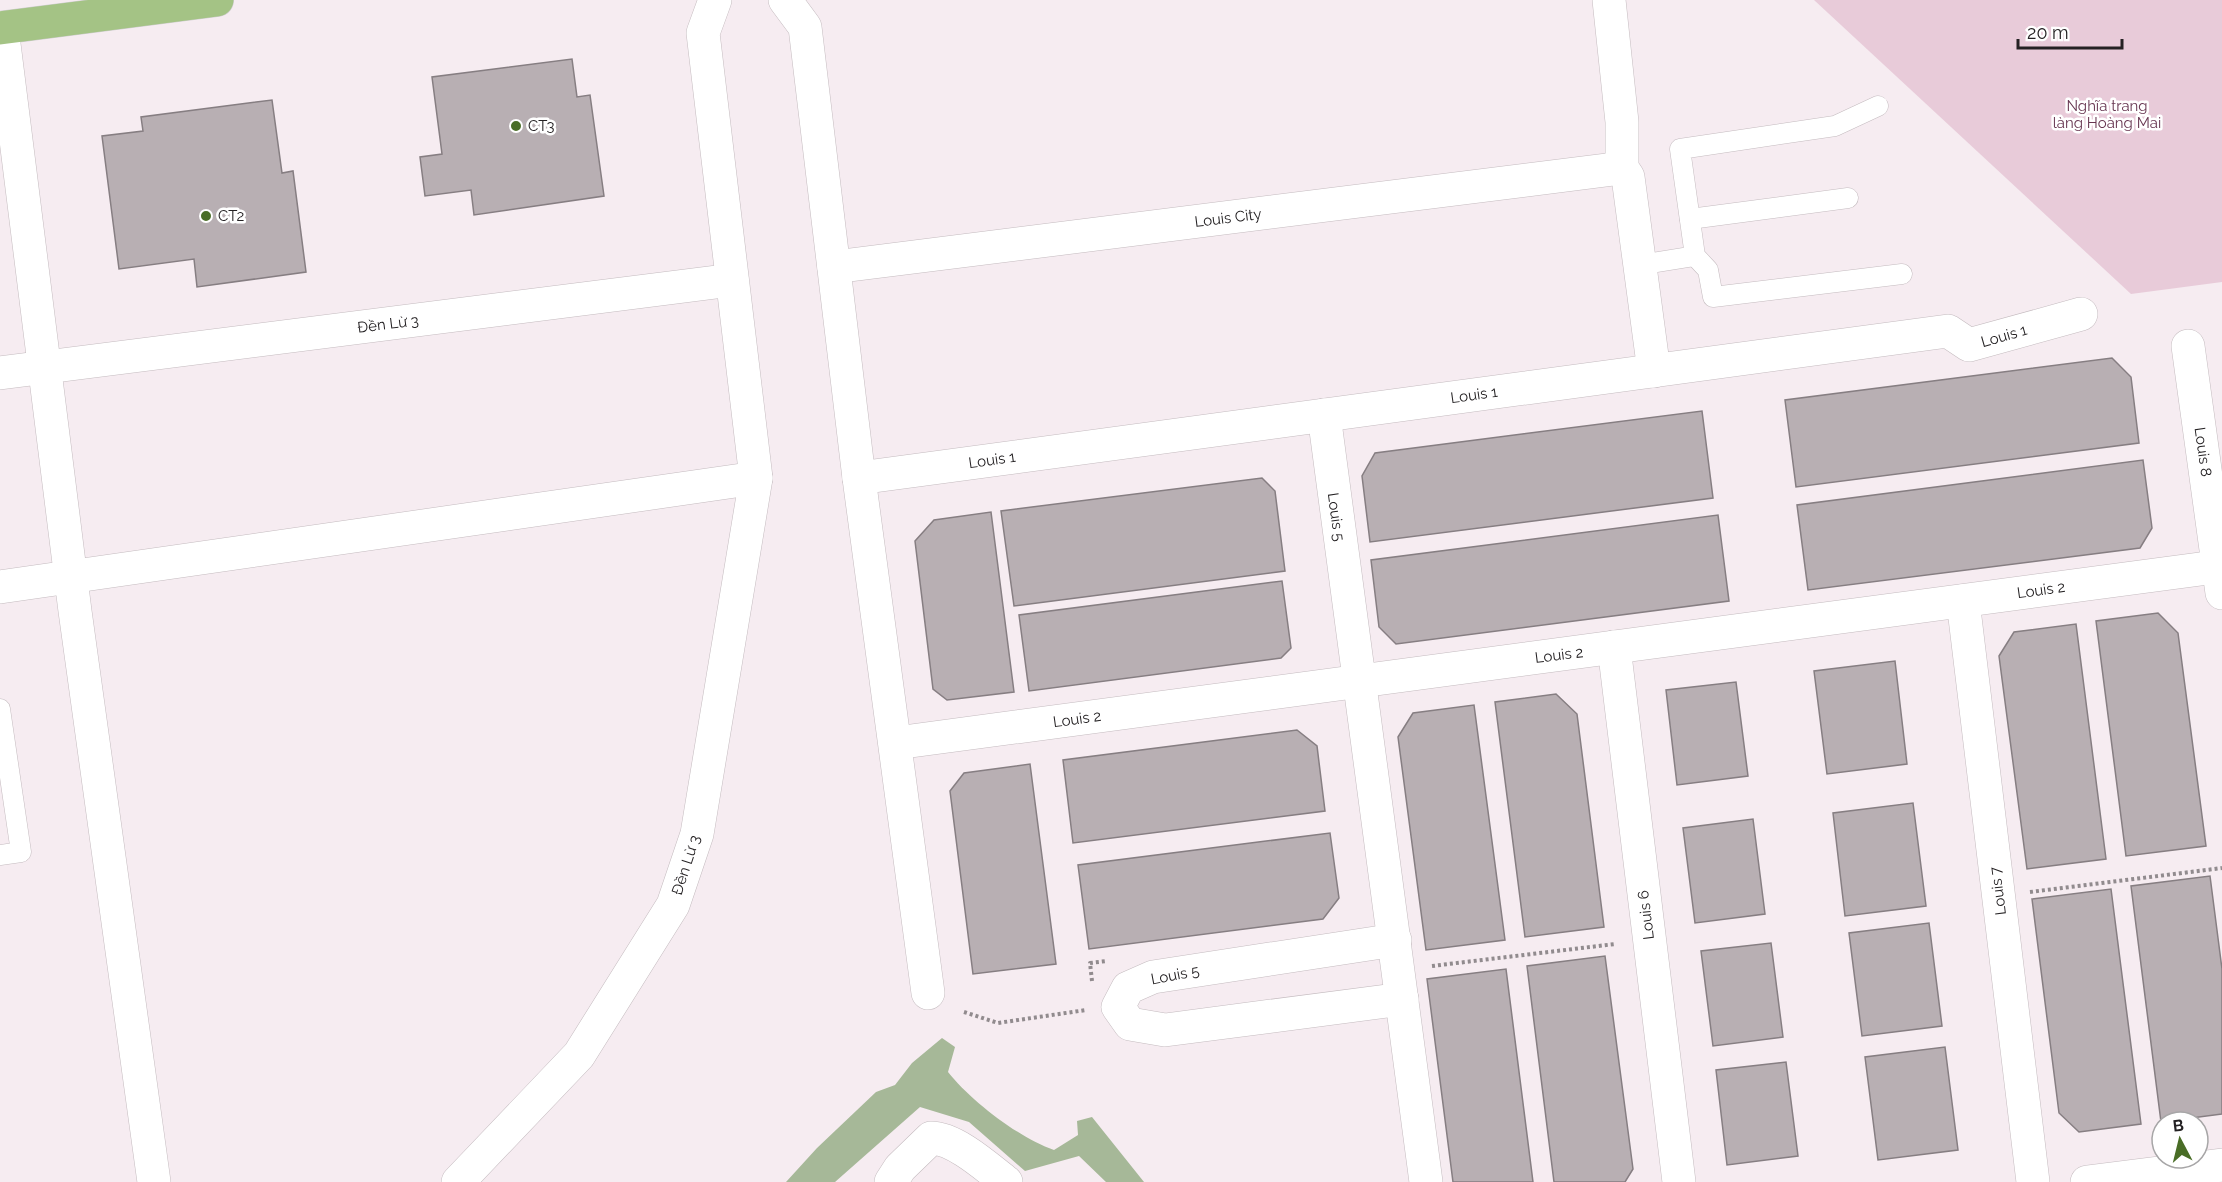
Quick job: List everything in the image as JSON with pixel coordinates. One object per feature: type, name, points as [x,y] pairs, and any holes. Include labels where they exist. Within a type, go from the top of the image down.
[{"type":"main road","points":[[1,28],[217,0]]},
{"type":"street","name":"Đền Lừ 3","points":[[458,1182],[579,1054],[673,905],[697,834],[756,478],[703,33],[715,0]]},
{"type":"street","points":[[785,0],[804,27],[859,478],[928,993]]},
{"type":"street","points":[[1609,0],[1622,122],[1622,168],[1628,177],[1654,371]]},
{"type":"street","points":[[1,28],[43,368],[154,1182]]},
{"type":"street","name":"Louis City","points":[[834,267],[1622,168]]},
{"type":"street","name":"Đền Lừ 3","points":[[0,373],[732,280]]},
{"type":"street","name":"Louis 1","points":[[859,478],[1948,331],[1969,345],[2081,314]]},
{"type":"street","name":"Louis 8","points":[[2188,346],[2221,575]]},
{"type":"street","name":"Louis 5","points":[[1324,416],[1426,1182]]},
{"type":"street","points":[[0,587],[756,478]]},
{"type":"street","name":"Louis 2","points":[[896,743],[1963,601],[2221,575]]},
{"type":"street","name":"Louis 7","points":[[1963,601],[2033,1182]]},
{"type":"street","name":"Louis 6","points":[[1614,648],[1678,1182]]},
{"type":"street","name":"Louis 5","points":[[1395,940],[1153,977],[1128,988],[1118,1007],[1130,1024],[1165,1030],[1402,999]]},
{"type":"street","points":[[901,1177],[931,1138],[942,1138],[980,1161],[1006,1182]]},
{"type":"street","points":[[2087,1182],[2222,1165]]},
{"type":"lane","points":[[1878,105],[1835,126],[1680,149],[1695,256],[1708,270],[1713,297],[1902,274]]},
{"type":"lane","points":[[1690,219],[1848,198]]},
{"type":"lane","points":[[1640,265],[1695,256]]},
{"type":"lane","points":[[0,709],[21,852],[0,855]]},
{"type":"path","points":[[2024,893],[2222,868]]},
{"type":"path","points":[[1420,967],[1619,944]]},
{"type":"path","points":[[1093,986],[1090,963],[1116,960]]},
{"type":"path","points":[[964,1012],[998,1023],[1095,1009]]},
{"type":"green space","name":"Nghĩa trang làng Hoàng Mai","points":[[1814,0],[2222,0],[2222,282],[2131,294]]},
{"type":"shaded area","points":[[942,1038],[955,1047],[948,1072],[969,1095],[1011,1128],[1054,1150],[1078,1135],[1077,1121],[1092,1117],[1144,1182],[1106,1182],[1079,1156],[1025,1171],[969,1122],[920,1107],[835,1182],[786,1182],[817,1148],[876,1092],[895,1085],[912,1063]]},
{"type":"building","name":"CT3","points":[[572,59],[577,97],[590,95],[604,196],[474,215],[471,190],[425,196],[420,157],[442,154],[432,77]]},
{"type":"building","name":"CT2","points":[[272,100],[282,173],[293,171],[306,272],[197,287],[194,259],[119,269],[102,136],[143,131],[141,117]]},
{"type":"building","points":[[2112,358],[2131,377],[2139,443],[1796,487],[1785,400]]},
{"type":"building","points":[[1702,411],[1713,498],[1370,542],[1362,476],[1375,453]]},
{"type":"building","points":[[2143,460],[2152,528],[2140,548],[1808,590],[1797,505]]},
{"type":"building","points":[[1262,478],[1275,491],[1285,571],[1014,606],[1001,511]]},
{"type":"building","points":[[991,512],[1014,692],[947,700],[933,689],[915,541],[934,520]]},
{"type":"building","points":[[1718,515],[1729,601],[1396,644],[1379,627],[1371,560]]},
{"type":"building","points":[[1282,581],[1291,648],[1281,658],[1029,691],[1019,615]]},
{"type":"building","points":[[2158,613],[2178,633],[2206,846],[2126,856],[2096,621]]},
{"type":"building","points":[[2076,624],[2106,859],[2027,869],[1999,656],[2014,632]]},
{"type":"building","points":[[1895,661],[1907,764],[1827,774],[1814,671]]},
{"type":"building","points":[[1736,682],[1748,776],[1677,785],[1666,690]]},
{"type":"building","points":[[1556,694],[1577,714],[1604,927],[1525,937],[1495,702]]},
{"type":"building","points":[[1474,705],[1505,940],[1426,950],[1398,737],[1413,713]]},
{"type":"building","points":[[1297,730],[1317,746],[1325,811],[1073,843],[1063,760]]},
{"type":"building","points":[[1030,764],[1056,964],[973,974],[950,791],[964,773]]},
{"type":"building","points":[[1913,803],[1926,906],[1845,916],[1833,813]]},
{"type":"building","points":[[1753,819],[1765,914],[1695,923],[1683,828]]},
{"type":"building","points":[[1330,833],[1339,898],[1323,919],[1089,949],[1078,865]]},
{"type":"building","points":[[2210,876],[2222,969],[2222,1114],[2210,1116],[2210,1110],[2159,1110],[2131,886]]},
{"type":"building","points":[[2111,889],[2141,1124],[2079,1132],[2059,1113],[2032,899]]},
{"type":"building","points":[[1929,923],[1942,1026],[1862,1036],[1849,933]]},
{"type":"building","points":[[1771,943],[1783,1037],[1713,1046],[1701,951]]},
{"type":"building","points":[[1605,956],[1633,1169],[1625,1182],[1554,1182],[1527,966]]},
{"type":"building","points":[[1506,969],[1533,1182],[1453,1182],[1427,979]]},
{"type":"building","points":[[1945,1047],[1958,1150],[1878,1160],[1865,1057]]},
{"type":"building","points":[[1786,1062],[1798,1156],[1727,1165],[1716,1070]]},
{"type":"place","name":"CT3","points":[[516,126]]},
{"type":"place","name":"CT2","points":[[206,216]]}]
